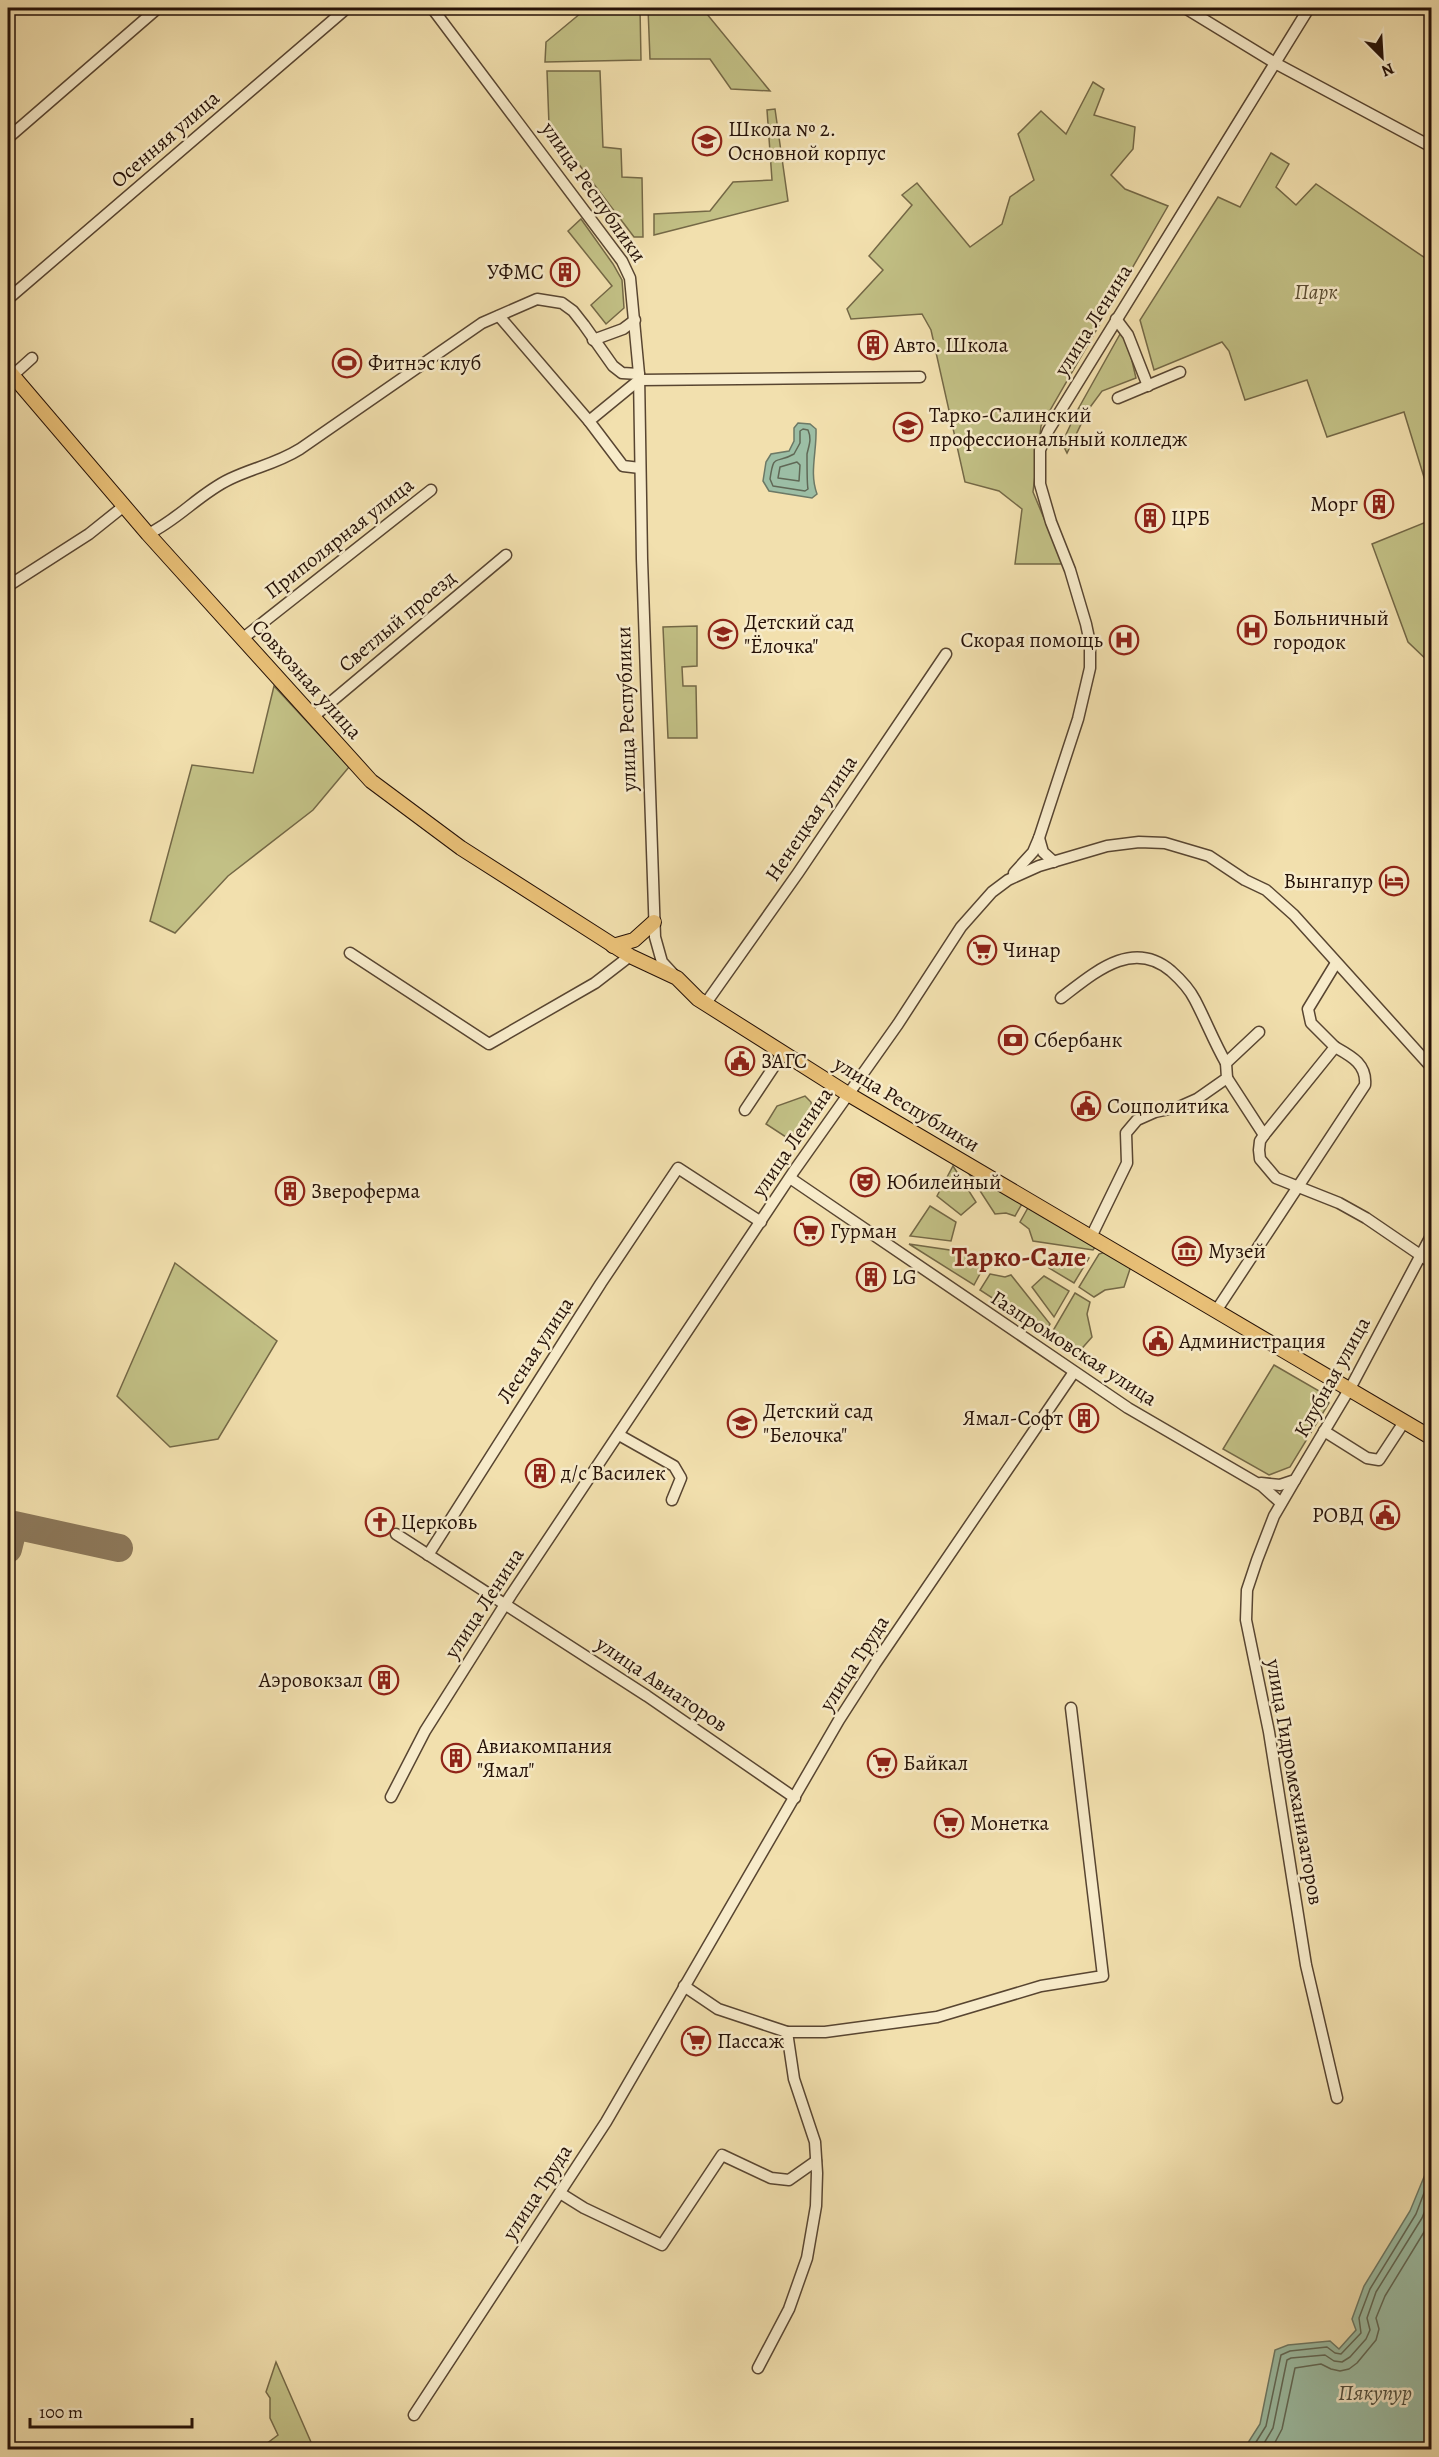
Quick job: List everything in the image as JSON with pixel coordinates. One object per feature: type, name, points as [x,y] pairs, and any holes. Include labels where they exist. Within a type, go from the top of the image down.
[{"type":"main road","name":"Совхозная улица","points":[[10,373],[148,534],[371,781],[461,848],[613,946],[677,978]]},
{"type":"main road","points":[[613,946],[634,940],[654,922]]},
{"type":"main road","name":"улица Республики","points":[[677,978],[706,1003],[848,1094],[1431,1438]]},
{"type":"street","points":[[8,138],[158,8]]},
{"type":"street","name":"Осенняя улица","points":[[8,299],[347,8]]},
{"type":"street","name":"улица Республики","points":[[432,8],[622,261],[630,278],[639,377],[655,937],[662,962],[677,978]]},
{"type":"street","points":[[1185,8],[1275,63],[1431,147]]},
{"type":"street","name":"улица Ленина","points":[[391,1797],[425,1731],[790,1178],[898,1024],[962,927],[992,892],[1008,880],[1029,858],[1039,838],[1078,719],[1090,668],[1090,643],[1086,624],[1040,484],[1040,450],[1048,431],[1116,319],[1309,8]]},
{"type":"street","points":[[148,534],[231,478],[281,461],[482,323],[537,299],[562,303],[573,311],[613,366],[622,373],[639,377],[920,377]]},
{"type":"street","points":[[499,316],[589,421],[623,466],[640,468]]},
{"type":"street","points":[[1116,319],[1128,335],[1148,386]]},
{"type":"street","points":[[594,340],[623,329],[635,320]]},
{"type":"street","points":[[10,373],[32,358]]},
{"type":"street","points":[[1118,398],[1180,372]]},
{"type":"street","points":[[589,421],[639,377]]},
{"type":"street","name":"Приполярная улица","points":[[242,639],[431,490]]},
{"type":"street","points":[[8,586],[89,534],[124,506]]},
{"type":"street","name":"Светлый проезд","points":[[313,717],[506,555]]},
{"type":"street","name":"Ненецкая улица","points":[[706,1003],[798,873],[946,654]]},
{"type":"street","points":[[1039,838],[1043,852],[1054,862]]},
{"type":"street","name":"улица Ленина","points":[[1008,880],[1054,862],[1107,846],[1139,842],[1165,843],[1209,856],[1245,880],[1266,890],[1294,915],[1431,1068]]},
{"type":"street","points":[[350,952],[489,1044],[595,983],[630,956]]},
{"type":"street","points":[[1061,998],[1105,966],[1132,957],[1160,962],[1177,976],[1194,998],[1210,1036],[1226,1063],[1227,1078],[1264,1135]]},
{"type":"street","points":[[1216,1311],[1365,1085],[1366,1076],[1362,1067],[1355,1059],[1335,1047],[1311,1023],[1308,1009],[1336,963]]},
{"type":"street","points":[[1226,1063],[1259,1032]]},
{"type":"street","points":[[1335,1047],[1264,1135],[1260,1141],[1260,1159],[1267,1169],[1287,1183],[1299,1185],[1366,1218],[1431,1263]]},
{"type":"street","points":[[745,1110],[783,1053]]},
{"type":"street","points":[[1091,1237],[1127,1163],[1126,1133],[1137,1120],[1197,1099],[1227,1078]]},
{"type":"street","name":"Лесная улица","points":[[428,1555],[601,1283],[678,1168],[761,1222]]},
{"type":"street","name":"Газпромовская улица","points":[[790,1178],[975,1307],[1128,1408],[1255,1482],[1281,1503]]},
{"type":"street","name":"Клубная улица","points":[[1295,1480],[1349,1389],[1431,1234]]},
{"type":"street","name":"улица Труда","points":[[414,2415],[606,2122],[839,1720],[1074,1372]]},
{"type":"street","points":[[1324,1431],[1367,1458],[1379,1460],[1404,1422]]},
{"type":"street","points":[[619,1435],[674,1466],[681,1478],[672,1500]]},
{"type":"street","points":[[1255,1482],[1280,1485],[1295,1480]]},
{"type":"street","name":"улица Гидромеханизаторов","points":[[1295,1480],[1274,1516],[1247,1590],[1246,1620],[1269,1732],[1305,1965],[1337,2098]]},
{"type":"street","name":"улица Авиаторов","points":[[396,1534],[507,1604],[795,1798]]},
{"type":"street","points":[[684,1986],[718,2009],[787,2032],[825,2032],[937,2017],[1041,1986],[1103,1976],[1071,1708]]},
{"type":"street","points":[[758,2368],[789,2309],[807,2258],[816,2206],[815,2142],[794,2079],[787,2032]]},
{"type":"street","points":[[560,2193],[584,2208],[662,2245],[722,2155],[771,2178],[789,2180],[816,2161]]},
{"type":"green space","points":[[587,8],[640,8],[641,60],[545,62],[546,42]]},
{"type":"green space","points":[[648,8],[702,8],[770,91],[731,89],[710,59],[650,59]]},
{"type":"green space","points":[[547,71],[600,71],[603,147],[621,149],[622,177],[642,178],[643,237],[634,237],[549,125]]},
{"type":"green space","points":[[1093,82],[1104,89],[1094,115],[1135,127],[1133,149],[1111,175],[1125,189],[1168,206],[1041,426],[1033,492],[1063,564],[1015,564],[1022,509],[999,491],[965,482],[931,330],[922,314],[851,319],[847,309],[883,270],[869,256],[912,205],[902,195],[917,183],[970,247],[1002,224],[1010,197],[1034,180],[1018,134],[1041,111],[1066,134]]},
{"type":"green space","points":[[775,109],[788,201],[654,235],[654,214],[710,211],[733,182],[772,180],[767,110]]},
{"type":"green space","name":"Парк","points":[[1271,153],[1289,164],[1276,187],[1296,205],[1316,184],[1431,262],[1431,500],[1404,412],[1327,437],[1307,380],[1245,400],[1229,351],[1222,342],[1154,370],[1140,320],[1218,197],[1240,207]]},
{"type":"green space","points":[[581,219],[622,280],[624,308],[606,324],[591,305],[612,286],[568,231]]},
{"type":"green space","points":[[1124,327],[1136,378],[1102,391],[1088,410],[1067,453],[1062,443],[1077,411]]},
{"type":"green space","points":[[1431,520],[1431,664],[1408,642],[1372,544]]},
{"type":"green space","points":[[697,626],[697,666],[682,667],[683,686],[696,686],[697,738],[668,738],[663,627]]},
{"type":"green space","points":[[274,686],[349,767],[313,810],[228,876],[175,933],[150,921],[192,765],[253,773]]},
{"type":"green space","points":[[805,1096],[811,1102],[812,1111],[792,1141],[766,1124],[777,1106]]},
{"type":"green space","points":[[953,1166],[976,1202],[961,1215],[937,1196]]},
{"type":"green space","points":[[964,1166],[1023,1202],[1015,1216],[1006,1213],[995,1214]]},
{"type":"green space","points":[[930,1206],[956,1222],[951,1241],[910,1236]]},
{"type":"green space","points":[[1029,1206],[1096,1246],[1093,1250],[1033,1241],[1029,1229],[1020,1222]]},
{"type":"green space","points":[[909,1244],[970,1253],[975,1265],[982,1270],[974,1285]]},
{"type":"green space","points":[[1108,1251],[1131,1266],[1124,1287],[1105,1290],[1094,1297],[1079,1287],[1099,1254]]},
{"type":"green space","points":[[1053,1252],[1089,1258],[1074,1283],[1049,1268]]},
{"type":"green space","points":[[175,1263],[277,1341],[218,1439],[170,1447],[117,1396]]},
{"type":"green space","points":[[990,1274],[1005,1277],[1011,1275],[1050,1324],[1045,1332],[980,1290]]},
{"type":"green space","points":[[1044,1276],[1069,1291],[1054,1317],[1032,1287]]},
{"type":"green space","points":[[1075,1293],[1090,1302],[1087,1314],[1092,1337],[1077,1354],[1054,1339],[1054,1329]]},
{"type":"green space","points":[[1274,1365],[1326,1395],[1329,1403],[1290,1467],[1269,1475],[1223,1449]]},
{"type":"green space","points":[[276,2362],[314,2449],[261,2449],[278,2435],[270,2418],[270,2398],[266,2392]]},
{"type":"water","points":[[798,423],[810,424],[816,429],[813,470],[817,494],[812,498],[769,491],[763,481],[766,462],[771,454],[789,451],[794,441],[794,428]]},
{"type":"water","name":"Пякупур","points":[[1431,2160],[1431,2449],[1244,2449],[1260,2424],[1275,2350],[1288,2345],[1330,2341],[1339,2349],[1356,2330],[1352,2319],[1364,2286],[1410,2211]]},
{"type":"taxiway","points":[[8,1549],[14,1525],[119,1548]]},
{"type":"place","name":"Школа № 2. Основной корпус","points":[[707,141]]},
{"type":"place","name":"УФМС","points":[[565,272]]},
{"type":"place","name":"Авто. Школа","points":[[873,345]]},
{"type":"place","name":"Фитнэс клуб","points":[[347,363]]},
{"type":"place","name":"Тарко-Салинский профессиональный колледж","points":[[908,427]]},
{"type":"place","name":"Морг","points":[[1379,504]]},
{"type":"place","name":"ЦРБ","points":[[1150,518]]},
{"type":"place","name":"Больничный городок","points":[[1252,630]]},
{"type":"place","name":"Детский сад \"Ёлочка\"","points":[[723,634]]},
{"type":"place","name":"Скорая помощь","points":[[1124,640]]},
{"type":"place","name":"Вынгапур","points":[[1394,881]]},
{"type":"place","name":"Чинар","points":[[982,950]]},
{"type":"place","name":"Сбербанк","points":[[1013,1040]]},
{"type":"place","name":"ЗАГС","points":[[740,1061]]},
{"type":"place","name":"Соцполитика","points":[[1086,1106]]},
{"type":"place","name":"Юбилейный","points":[[865,1182]]},
{"type":"place","name":"Звероферма","points":[[290,1191]]},
{"type":"place","name":"Гурман","points":[[809,1231]]},
{"type":"place","name":"Музей","points":[[1187,1251]]},
{"type":"place","name":"LG","points":[[871,1277]]},
{"type":"place","name":"Администрация","points":[[1158,1341]]},
{"type":"place","name":"Ямал-Софт","points":[[1084,1418]]},
{"type":"place","name":"Детский сад \"Белочка\"","points":[[742,1423]]},
{"type":"place","name":"д/с Василек","points":[[540,1473]]},
{"type":"place","name":"РОВД","points":[[1385,1515]]},
{"type":"place","name":"Церковь","points":[[380,1522]]},
{"type":"place","name":"Аэровокзал","points":[[384,1680]]},
{"type":"place","name":"Авиакомпания \"Ямал\"","points":[[456,1758]]},
{"type":"place","name":"Байкал","points":[[882,1763]]},
{"type":"place","name":"Монетка","points":[[949,1823]]},
{"type":"place","name":"Пассаж","points":[[696,2041]]},
{"type":"district","name":"Тарко-Сале","points":[[1019,1257]]}]
